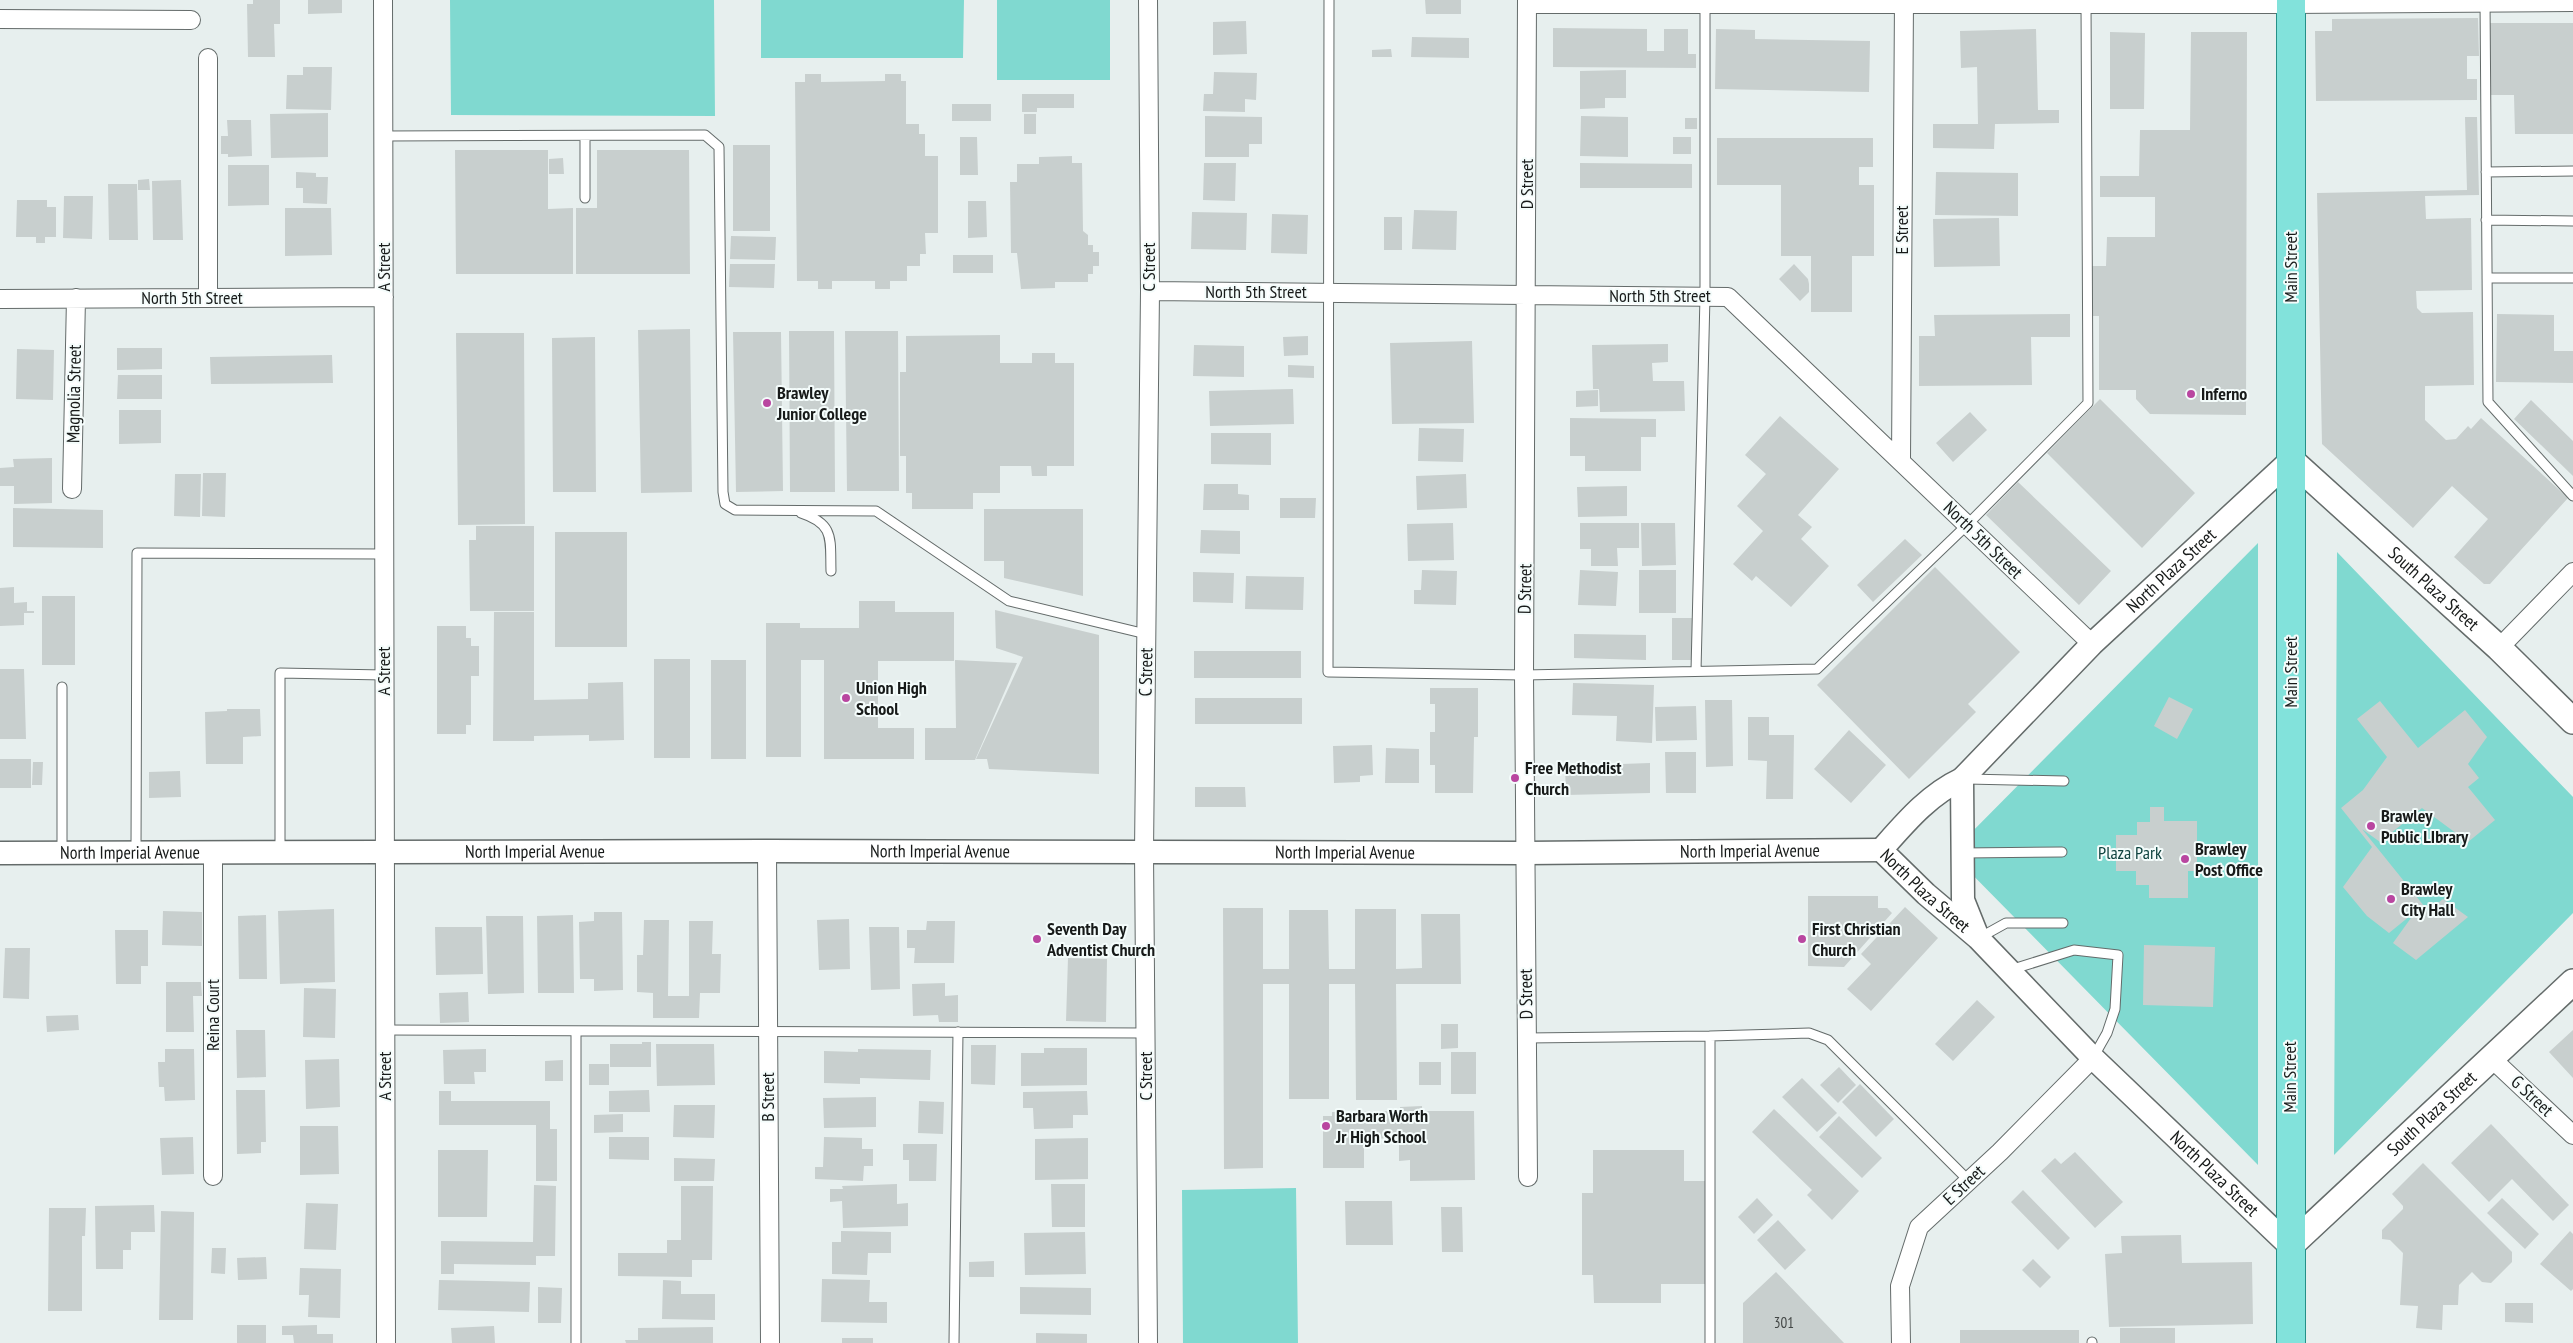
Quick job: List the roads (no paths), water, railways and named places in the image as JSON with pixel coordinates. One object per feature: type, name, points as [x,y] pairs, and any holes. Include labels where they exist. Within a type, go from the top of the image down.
[{"type":"main road","name":"Main Street","points":[[2291,2],[2291,1343]]},
{"type":"main road","name":"South Plaza Street","points":[[2292,460],[2499,648],[2573,721]]},
{"type":"main road","name":"South Plaza Street","points":[[2290,1246],[2490,1057],[2573,982]]},
{"type":"street","name":"A Street","points":[[384,0],[386,1343]]},
{"type":"street","name":"C Street","points":[[1148,0],[1150,292],[1144,852],[1148,1343]]},
{"type":"street","points":[[1527,2],[2573,2]]},
{"type":"street","name":"D Street","points":[[1527,2],[1524,675],[1528,1177]]},
{"type":"street","name":"E Street","points":[[1900,461],[1904,2]]},
{"type":"street","points":[[0,18],[191,20]]},
{"type":"street","points":[[208,58],[208,298]]},
{"type":"street","name":"North 5th Street","points":[[1150,292],[1728,297],[2092,644]]},
{"type":"street","name":"North 5th Street","points":[[0,299],[384,297]]},
{"type":"street","name":"Magnolia Street","points":[[72,490],[76,298]]},
{"type":"street","name":"North Plaza Street","points":[[2290,1246],[2093,1058],[1978,938],[1926,894],[1881,850],[1920,808],[1945,787],[1962,779],[2092,644],[2292,460]]},
{"type":"street","points":[[2499,648],[2573,572]]},
{"type":"street","points":[[1962,779],[1963,900],[1978,938]]},
{"type":"street","name":"North Imperial Avenue","points":[[0,853],[385,854],[767,851],[1525,853],[1881,850]]},
{"type":"street","name":"B Street","points":[[767,851],[770,1343]]},
{"type":"street","name":"Reina Court","points":[[213,853],[213,1176]]},
{"type":"street","name":"G Street","points":[[2490,1057],[2573,1135]]},
{"type":"street","name":"E Street","points":[[1901,1343],[1900,1286],[1919,1227],[2000,1152],[2093,1058]]},
{"type":"lane","points":[[1329,0],[1328,672],[1524,675],[1817,669],[1967,525],[2088,403],[2086,2]]},
{"type":"lane","points":[[2485,1],[2488,402],[2573,496]]},
{"type":"lane","points":[[1696,672],[1705,296],[1705,2]]},
{"type":"lane","points":[[384,136],[705,135],[719,147],[725,504],[735,510],[876,511],[1009,601],[1146,634]]},
{"type":"lane","points":[[585,136],[585,198]]},
{"type":"lane","points":[[2486,172],[2573,171]]},
{"type":"lane","points":[[2486,220],[2573,221]]},
{"type":"lane","points":[[2487,278],[2573,278]]},
{"type":"lane","points":[[791,510],[818,519],[830,536],[831,571]]},
{"type":"lane","points":[[136,853],[137,553],[384,554]]},
{"type":"lane","points":[[280,854],[280,673],[384,675]]},
{"type":"lane","points":[[62,686],[62,853]]},
{"type":"lane","points":[[1962,779],[2064,781]]},
{"type":"lane","points":[[1963,854],[2062,852]]},
{"type":"lane","points":[[1978,938],[2006,923],[2063,923]]},
{"type":"lane","points":[[2009,970],[2074,950],[2118,955],[2115,1009],[2106,1034],[2093,1058]]},
{"type":"lane","points":[[385,1030],[1145,1033]]},
{"type":"lane","points":[[576,1031],[576,1343]]},
{"type":"lane","points":[[954,1343],[958,1032]]},
{"type":"lane","points":[[1526,1038],[1809,1033],[1828,1040],[1968,1180]]},
{"type":"lane","points":[[1710,1036],[1710,1343]]},
{"type":"place","name":"Inferno","points":[[2191,394]]},
{"type":"place","name":"Brawley Junior College","points":[[767,403]]},
{"type":"place","name":"Union High School","points":[[846,698]]},
{"type":"place","name":"Free Methodist Church","points":[[1515,778]]},
{"type":"place","name":"Brawley Public LIbrary","points":[[2371,826]]},
{"type":"place","name":"Brawley Post Office","points":[[2185,859]]},
{"type":"place","name":"Brawley City Hall","points":[[2391,899]]},
{"type":"place","name":"Seventh Day Adventist Church","points":[[1037,939]]},
{"type":"place","name":"First Christian Church","points":[[1802,939]]},
{"type":"place","name":"Barbara Worth Jr High School","points":[[1326,1126]]},
{"type":"park label","name":"Plaza Park","points":[[2130,853]]}]
